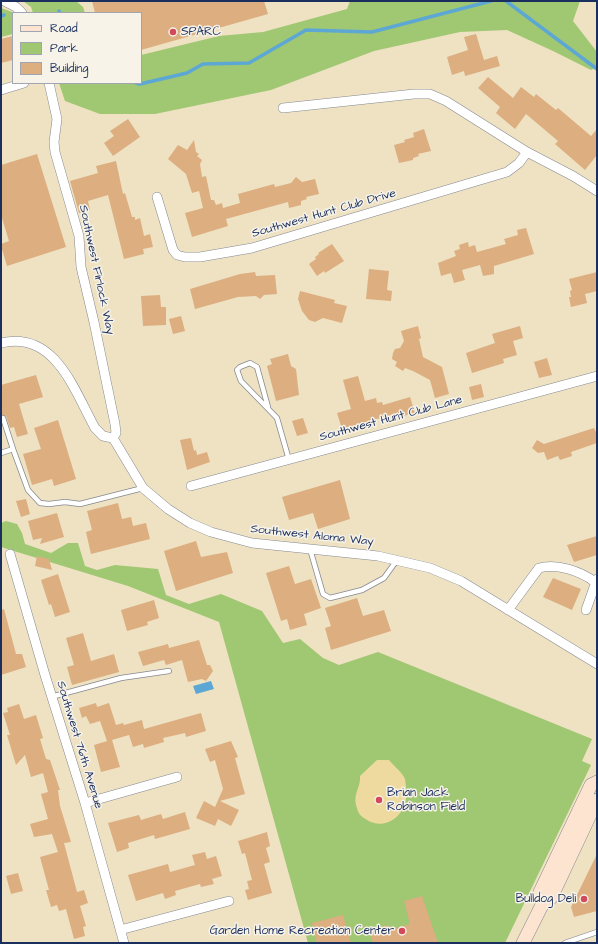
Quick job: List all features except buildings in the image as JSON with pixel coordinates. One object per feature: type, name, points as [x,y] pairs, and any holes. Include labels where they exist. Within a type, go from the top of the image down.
[{"type":"main road","points":[[543,903],[540,892],[591,785],[597,782]]},
{"type":"main road","points":[[523,943],[543,903],[551,898],[597,800]]},
{"type":"street","points":[[4,1],[16,7],[21,12]]},
{"type":"street","points":[[1,90],[21,84]]},
{"type":"street","name":"Southwest Firlock Way","points":[[49,84],[57,119],[54,142],[55,152],[79,236],[81,267],[115,424],[116,433],[113,438]]},
{"type":"street","points":[[283,108],[414,94],[430,94],[446,101],[527,152],[597,191]]},
{"type":"street","name":"Southwest Hunt Club Drive","points":[[157,197],[173,250],[177,255],[185,257],[200,257],[252,248],[507,172],[519,163],[527,152]]},
{"type":"street","points":[[1,343],[10,341],[28,342],[44,349],[56,359],[95,428],[103,436],[113,438]]},
{"type":"street","name":"Southwest Hunt Club Lane","points":[[191,486],[597,376]]},
{"type":"street","name":"Southwest Aloma Way","points":[[113,438],[143,488],[175,514],[211,532],[252,543],[378,556],[430,568],[462,581],[597,664]]},
{"type":"street","name":"Southwest 76th Avenue","points":[[10,554],[51,697],[85,803],[124,943]]},
{"type":"street","points":[[508,610],[539,568],[555,566],[583,574],[596,581],[586,610]]},
{"type":"street","points":[[85,803],[177,777]]},
{"type":"street","points":[[120,930],[228,901]]},
{"type":"lane","points":[[268,407],[257,366],[250,363],[240,367],[237,370],[241,381],[268,407],[279,421],[288,460]]},
{"type":"lane","points":[[3,418],[28,490],[40,503],[86,503],[143,488]]},
{"type":"lane","points":[[1,453],[14,449]]},
{"type":"lane","points":[[310,549],[323,594],[330,598],[362,590],[384,578],[397,560]]},
{"type":"lane","points":[[51,697],[121,678],[169,671]]},
{"type":"lane","points":[[564,943],[597,932]]},
{"type":"green space","points":[[23,1],[76,1],[83,7],[85,12],[33,12],[31,7]]},
{"type":"green space","points":[[350,1],[580,1],[573,21],[597,52],[597,67],[591,70],[507,30],[460,32],[374,51],[271,90],[155,114],[100,114],[65,101],[59,84],[142,84],[142,55],[219,36],[263,32],[347,9]]},
{"type":"green space","points":[[1,8],[12,12],[12,34],[1,37]]},
{"type":"green space","name":"Garden Home Recreation Center","points":[[6,521],[17,524],[22,533],[25,544],[51,553],[68,543],[78,543],[85,566],[97,570],[115,565],[158,569],[166,595],[189,604],[221,594],[262,611],[283,643],[300,639],[323,658],[339,665],[378,652],[592,739],[582,761],[591,765],[505,943],[308,943],[219,622],[128,586],[1,547],[1,523]]},
{"type":"sand","points":[[377,760],[389,760],[400,772],[405,779],[406,792],[404,807],[400,813],[391,821],[379,824],[373,823],[360,815],[356,803],[360,776]]},
{"type":"water","points":[[211,681],[214,689],[196,694],[193,686]]},
{"type":"waterway","points":[[142,84],[187,73],[203,64],[249,63],[306,30],[372,32],[491,1]]},
{"type":"waterway","points":[[506,1],[597,69]]},
{"type":"place","name":"SPARC","points":[[173,32]]},
{"type":"place","name":"Brian Jack Robinson Field","points":[[379,800]]},
{"type":"place","name":"Bulldog Deli","points":[[584,899]]},
{"type":"place","name":"Garden Home Recreation Center","points":[[402,931]]}]
